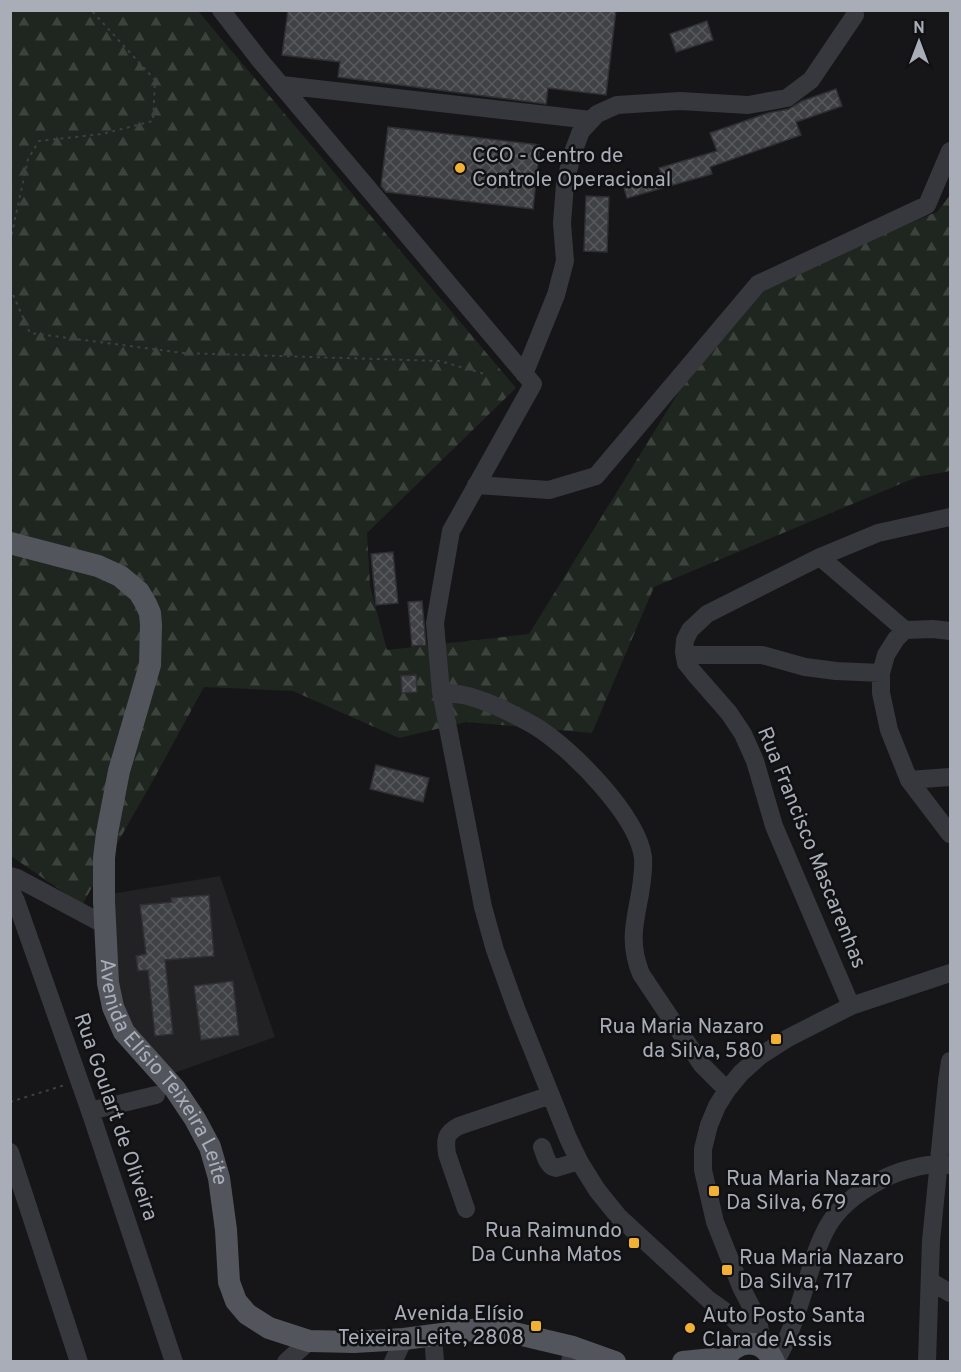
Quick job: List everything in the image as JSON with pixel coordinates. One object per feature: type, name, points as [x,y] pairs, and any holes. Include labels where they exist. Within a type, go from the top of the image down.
[{"type":"main road","name":"Avenida Elísio Teixeira Leite","points":[[10,543],[98,566],[120,576],[139,592],[150,613],[150,665],[120,771],[104,858],[108,983],[113,1007],[124,1032],[175,1089],[210,1147],[219,1178],[226,1230],[229,1282],[236,1301],[247,1314],[269,1328],[309,1341],[354,1342],[480,1329],[501,1330],[571,1354],[615,1362]]},
{"type":"main road","points":[[683,1362],[713,1359],[746,1349]]},
{"type":"street","points":[[221,10],[282,86],[533,384],[450,531],[435,623],[441,692],[483,907],[495,950],[517,1011],[579,1161],[597,1190],[618,1216],[709,1300],[746,1349]]},
{"type":"street","points":[[524,374],[556,295],[565,261],[562,224],[565,184],[581,131],[591,120],[597,114],[617,105],[680,101],[748,105],[787,98],[811,80],[855,15]]},
{"type":"street","points":[[282,86],[591,120]]},
{"type":"street","points":[[476,485],[549,489],[596,476],[758,284],[927,205],[951,151]]},
{"type":"street","points":[[881,673],[805,667],[762,655],[692,655],[685,657],[685,640],[690,630],[706,614],[820,557],[878,533],[951,517]]},
{"type":"street","points":[[820,557],[905,630],[951,631]]},
{"type":"street","points":[[905,630],[886,655],[881,673],[881,693],[889,730],[909,780],[951,834]]},
{"type":"street","name":"Rua Francisco Mascarenhas","points":[[685,657],[694,673],[729,713],[747,743],[755,760],[774,826],[851,1006]]},
{"type":"street","points":[[441,692],[468,696],[536,727],[562,747],[605,788],[628,820],[638,839],[643,856],[644,872],[633,937],[635,959],[641,974],[702,1065],[727,1090]]},
{"type":"street","points":[[909,780],[951,777]]},
{"type":"street","points":[[10,876],[105,925]]},
{"type":"street","name":"Rua Goulart de Oliveira","points":[[10,889],[90,1111],[174,1362]]},
{"type":"street","points":[[746,1349],[759,1325],[714,1222],[703,1170],[703,1149],[717,1106],[741,1073],[760,1056],[788,1038],[851,1006],[951,973]]},
{"type":"street","points":[[927,1362],[931,1241],[944,1165],[951,1061]]},
{"type":"street","points":[[90,1111],[156,1095]]},
{"type":"street","points":[[466,1209],[447,1155],[446,1137],[451,1130],[551,1095]]},
{"type":"street","points":[[542,1147],[553,1168],[579,1161]]},
{"type":"street","points":[[10,1152],[79,1362]]},
{"type":"street","points":[[746,1349],[784,1347],[819,1242],[832,1219],[851,1200],[871,1185],[899,1172],[944,1165]]},
{"type":"street","points":[[930,1281],[951,1293]]},
{"type":"street","points":[[741,1287],[740,1304],[746,1349]]},
{"type":"street","points":[[433,1335],[435,1362]]},
{"type":"street","points":[[393,1362],[404,1338]]},
{"type":"street","points":[[286,1362],[309,1341]]},
{"type":"path","points":[[10,243],[28,159],[39,141],[102,134],[153,121],[155,80],[91,10]]},
{"type":"path","points":[[10,288],[30,333],[183,353],[440,361],[485,374]]},
{"type":"path","points":[[10,1101],[79,1081]]},
{"type":"shaded area","points":[[220,876],[275,1037],[174,1073],[126,1019],[119,1000],[111,894]]},
{"type":"green space","points":[[11,11],[198,11],[516,388],[367,533],[370,586],[387,650],[529,634],[680,390],[762,292],[795,269],[937,212],[950,195],[950,471],[917,477],[654,587],[592,733],[466,722],[399,738],[293,691],[204,687],[82,905],[11,856]]},
{"type":"building","points":[[288,10],[616,10],[606,95],[548,88],[546,104],[338,77],[340,62],[282,55]]},
{"type":"building","points":[[707,21],[713,40],[676,52],[670,34]]},
{"type":"building","points":[[836,89],[842,106],[796,122],[801,135],[710,167],[712,174],[627,198],[623,184],[661,173],[659,168],[717,151],[710,133],[768,113],[789,109],[802,101]]},
{"type":"building","name":"CCO - Centro de Controle Operacional","points":[[388,127],[540,145],[533,209],[386,192],[381,186]]},
{"type":"building","points":[[586,196],[609,197],[607,252],[584,251]]},
{"type":"building","points":[[393,552],[398,603],[376,605],[371,554]]},
{"type":"building","points":[[422,601],[426,645],[412,646],[408,602]]},
{"type":"building","points":[[416,675],[417,692],[402,693],[401,676]]},
{"type":"building","points":[[376,765],[429,778],[423,802],[370,789]]},
{"type":"building","points":[[209,895],[214,956],[165,960],[173,1034],[155,1036],[148,970],[138,971],[136,956],[146,954],[140,905],[172,902],[171,898]]},
{"type":"building","points":[[233,981],[239,1035],[201,1040],[194,986]]},
{"type":"place","name":"CCO - Centro de Controle Operacional","points":[[460,168]]},
{"type":"place","name":"Rua Maria Nazaro da Silva, 580","points":[[776,1039]]},
{"type":"place","name":"Rua Maria Nazaro Da Silva, 679","points":[[714,1191]]},
{"type":"place","name":"Rua Raimundo Da Cunha Matos","points":[[634,1243]]},
{"type":"place","name":"Rua Maria Nazaro Da Silva, 717","points":[[727,1270]]},
{"type":"place","name":"Avenida Elísio Teixeira Leite, 2808","points":[[536,1326]]},
{"type":"place","name":"Auto Posto Santa Clara de Assis","points":[[690,1328]]}]
